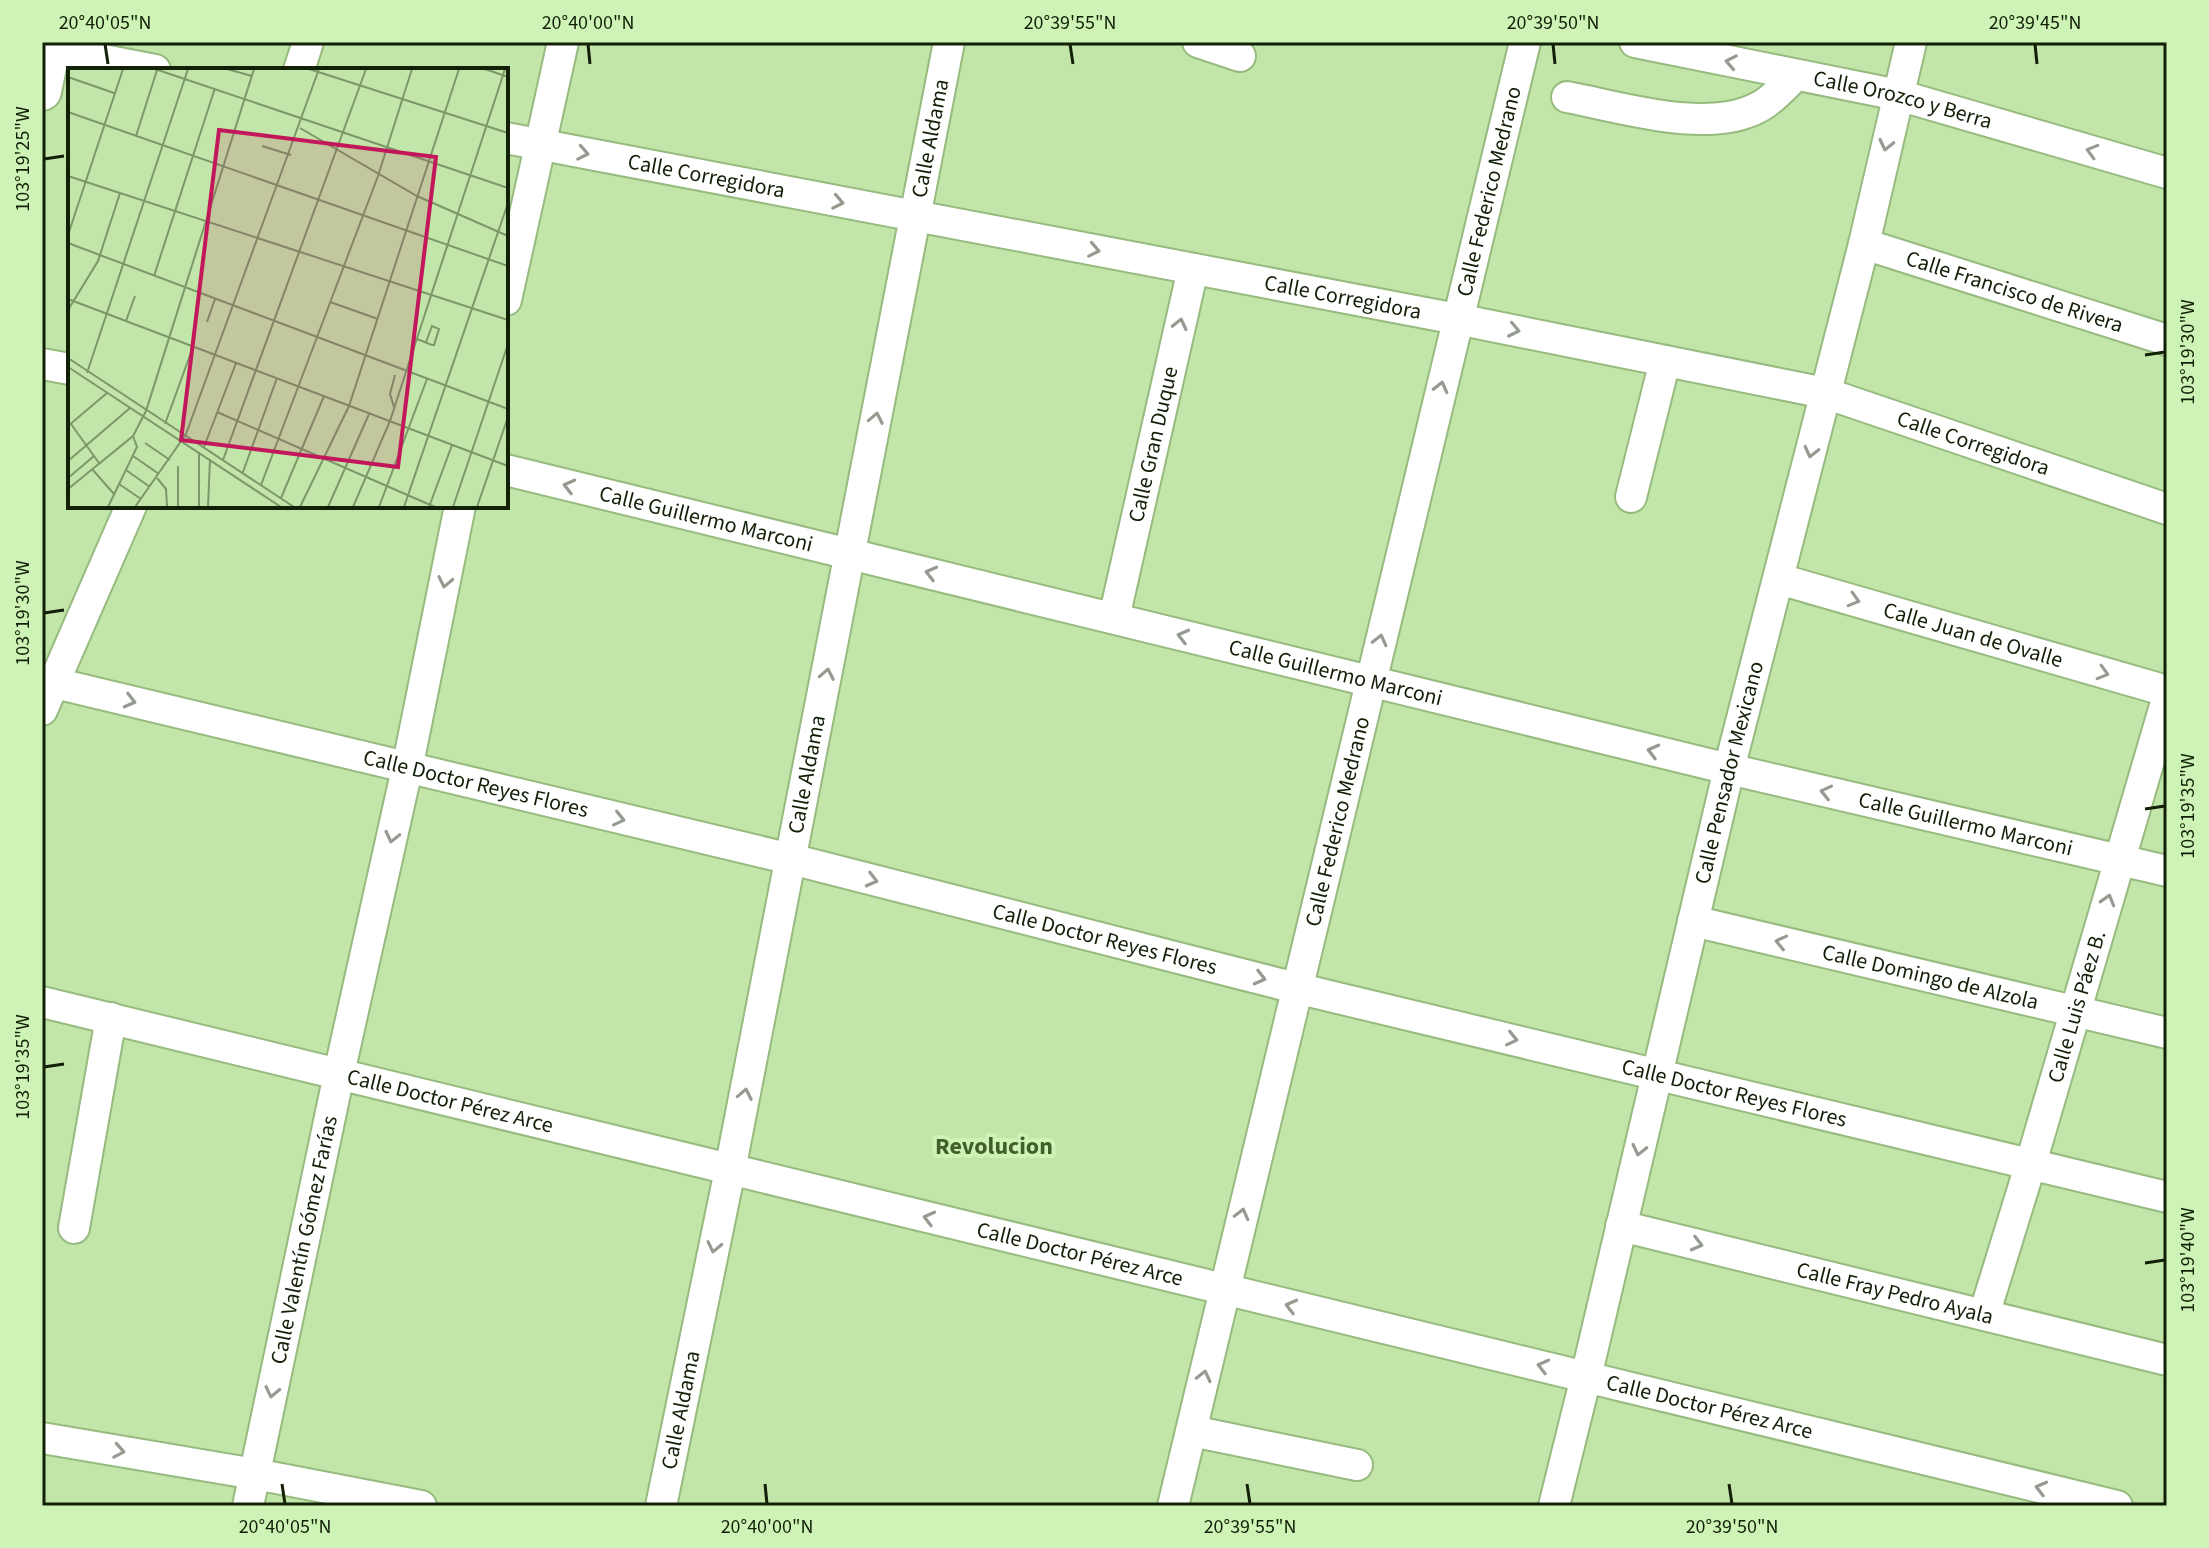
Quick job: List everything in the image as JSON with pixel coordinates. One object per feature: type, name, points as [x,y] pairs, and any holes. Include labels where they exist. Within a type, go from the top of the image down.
[{"type":"main road","points":[[42,91],[48,47]]},
{"type":"street","points":[[300,68],[308,42]]},
{"type":"street","points":[[508,291],[563,42]]},
{"type":"street","name":"Calle Aldama","points":[[661,1506],[730,1170],[949,42]]},
{"type":"street","points":[[1198,42],[1240,56]]},
{"type":"street","name":"Calle Federico Medrano","points":[[1173,1506],[1525,42]]},
{"type":"street","name":"Calle Orozco y Berra","points":[[1635,42],[1898,95],[2167,173]]},
{"type":"street","name":"Calle Pensador Mexicano","points":[[1554,1506],[1729,769],[1864,244],[1911,42]]},
{"type":"street","points":[[48,47],[146,68]]},
{"type":"street","points":[[1567,97],[1686,120],[1706,120],[1742,114],[1761,107],[1796,75]]},
{"type":"street","name":"Calle Corregidora","points":[[508,138],[1457,319],[1825,393],[2167,509]]},
{"type":"street","name":"Calle Francisco de Rivera","points":[[1864,244],[2167,340]]},
{"type":"street","name":"Calle Gran Duque","points":[[1114,618],[1193,269]]},
{"type":"street","points":[[1631,497],[1665,361]]},
{"type":"street","points":[[42,364],[68,369]]},
{"type":"street","name":"Calle Guillermo Marconi","points":[[508,470],[1729,769],[2167,871]]},
{"type":"street","points":[[46,691],[130,508]]},
{"type":"street","name":"Calle Valentín Gómez Farías","points":[[248,1506],[407,769],[460,508]]},
{"type":"street","name":"Calle Juan de Ovalle","points":[[1779,579],[2167,691]]},
{"type":"street","name":"Calle Doctor Reyes Flores","points":[[46,691],[407,769],[791,859],[1296,988],[2167,1197]]},
{"type":"street","name":"Calle Luis Páez B.","points":[[1984,1315],[2167,699]]},
{"type":"street","name":"Calle Domingo de Alzola","points":[[1693,921],[2167,1033]]},
{"type":"street","name":"Calle Doctor Pérez Arce","points":[[42,1002],[2117,1506]]},
{"type":"street","points":[[74,1228],[111,1018]]},
{"type":"street","name":"Calle Fray Pedro Ayala","points":[[1621,1226],[2167,1360]]},
{"type":"street","points":[[1192,1431],[1357,1465]]},
{"type":"street","points":[[42,1438],[421,1506]]},
{"type":"district","name":"Revolucion","points":[[994,1146]]}]
